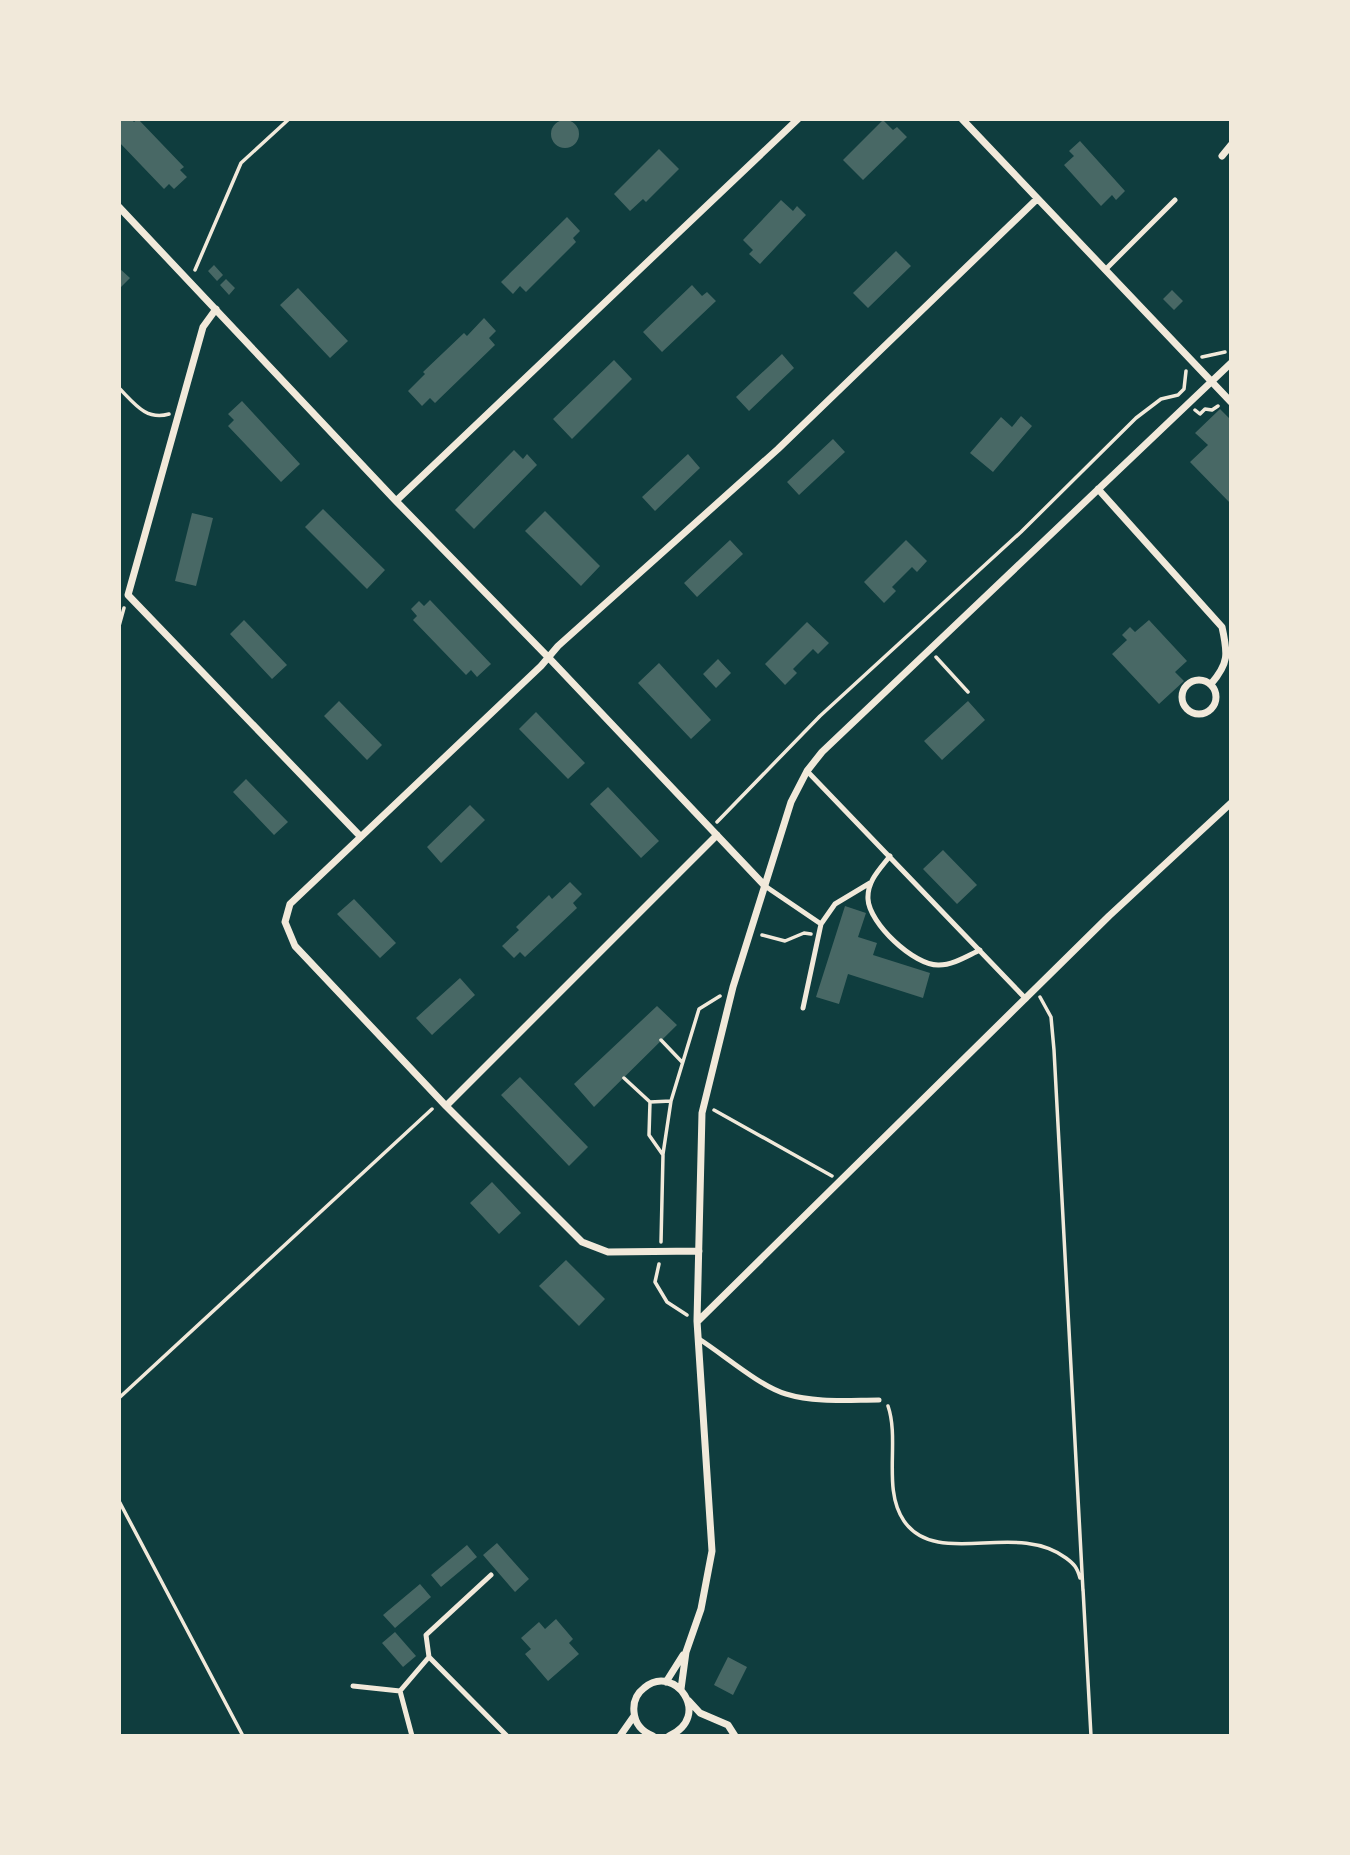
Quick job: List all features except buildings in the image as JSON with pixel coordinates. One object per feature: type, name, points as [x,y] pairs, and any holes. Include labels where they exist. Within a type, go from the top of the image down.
[{"type":"street","points":[[396,502],[798,119]]},
{"type":"street","points":[[962,119],[1231,402]]},
{"type":"street","points":[[1222,156],[1231,145]]},
{"type":"street","points":[[699,1251],[608,1252],[582,1242],[444,1103],[295,946],[285,922],[290,904],[568,637],[778,449],[1037,199]]},
{"type":"street","points":[[119,207],[396,502],[549,658],[765,886]]},
{"type":"street","points":[[216,309],[203,327],[128,595],[360,836]]},
{"type":"street","points":[[681,1689],[686,1652],[701,1609],[712,1552],[697,1321],[702,1113],[733,987],[791,802],[807,771],[822,751],[1231,363]]},
{"type":"street","points":[[1098,489],[1222,627],[1227,651],[1223,670],[1211,684]]},
{"type":"street","points":[[1196,680],[1211,684],[1216,695],[1213,707],[1198,715],[1187,710],[1182,695],[1186,685],[1196,680]]},
{"type":"street","points":[[697,1321],[1109,916],[1231,803]]},
{"type":"street","points":[[444,1103],[717,835]]},
{"type":"street","points":[[666,1682],[686,1652]]},
{"type":"street","points":[[650,1735],[634,1716],[635,1702],[642,1688],[649,1684],[666,1682],[681,1689],[700,1713],[728,1725],[735,1736]]},
{"type":"street","points":[[685,1725],[690,1709],[688,1700]]},
{"type":"street","points":[[669,1736],[700,1713]]},
{"type":"street","points":[[620,1736],[634,1716]]},
{"type":"street","points":[[636,1736],[650,1735]]},
{"type":"lane","points":[[1105,270],[1175,200]]},
{"type":"lane","points":[[807,771],[1026,999]]},
{"type":"lane","points":[[803,1008],[821,925],[835,904],[870,883],[890,856]]},
{"type":"lane","points":[[870,883],[867,901],[884,931],[907,953],[923,962],[940,965],[980,950]]},
{"type":"lane","points":[[765,886],[821,925]]},
{"type":"lane","points":[[699,1339],[747,1373],[786,1394],[829,1400],[879,1400]]},
{"type":"lane","points":[[491,1575],[426,1634],[429,1657],[507,1736]]},
{"type":"lane","points":[[401,1690],[429,1657]]},
{"type":"lane","points":[[353,1686],[401,1690]]},
{"type":"lane","points":[[401,1690],[412,1736]]},
{"type":"path","points":[[189,281],[241,163],[289,119]]},
{"type":"path","points":[[119,388],[147,415],[158,417],[180,409]]},
{"type":"path","points":[[711,828],[820,716],[1021,532],[1136,418],[1161,399],[1178,395]]},
{"type":"path","points":[[119,626],[128,595]]},
{"type":"path","points":[[930,649],[968,692]]},
{"type":"path","points":[[750,931],[785,941],[804,933],[819,935]]},
{"type":"path","points":[[697,1321],[667,1302],[655,1282],[661,1253],[663,1155],[671,1101],[699,1009],[733,987]]},
{"type":"path","points":[[1035,990],[1051,1017],[1054,1050],[1091,1736]]},
{"type":"path","points":[[661,1040],[682,1062]]},
{"type":"path","points":[[624,1078],[650,1102],[671,1101]]},
{"type":"path","points":[[650,1102],[649,1135],[663,1155]]},
{"type":"path","points":[[119,1398],[444,1103]]},
{"type":"path","points":[[714,1110],[841,1181]]},
{"type":"path","points":[[879,1400],[883,1399],[890,1408],[896,1506],[906,1524],[924,1538],[947,1545],[1017,1540],[1037,1543],[1058,1552],[1077,1567],[1083,1591]]},
{"type":"path","points":[[119,1501],[243,1736]]}]
